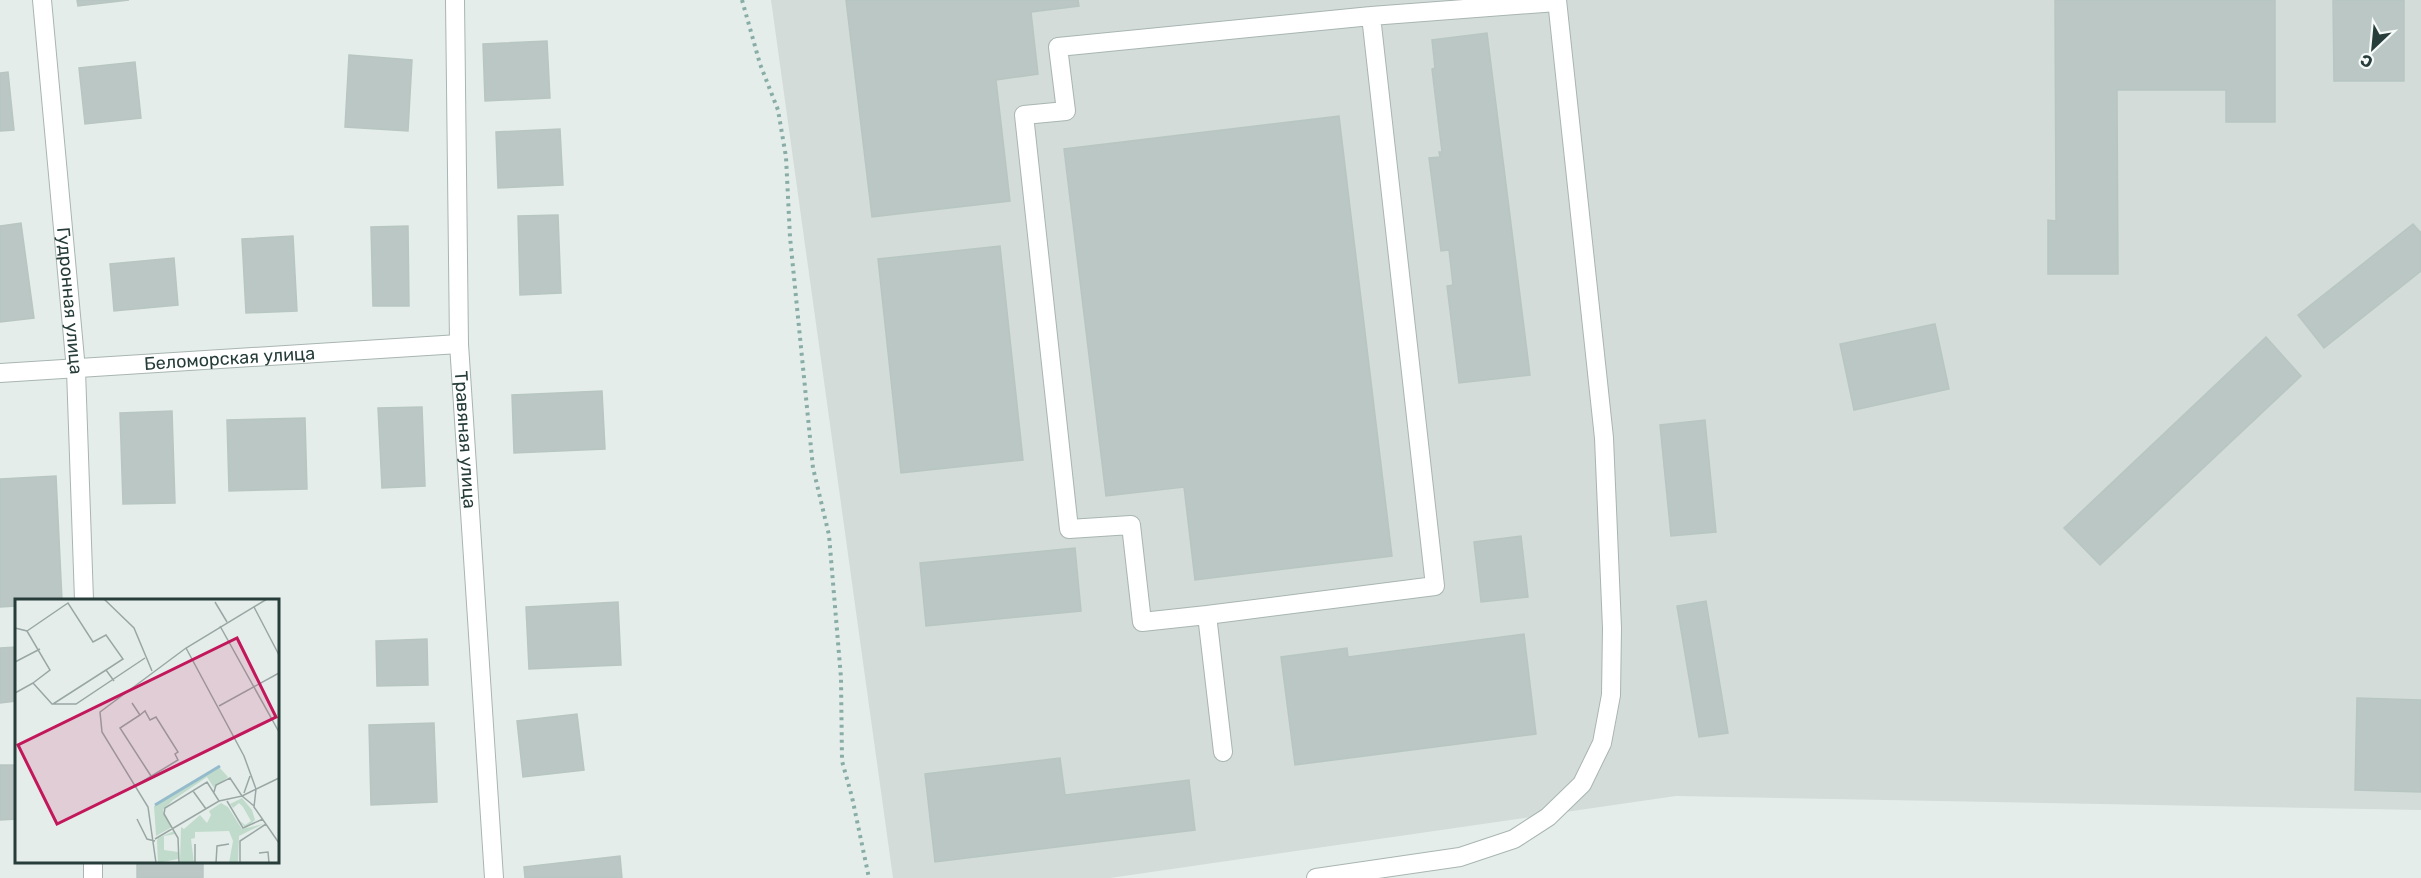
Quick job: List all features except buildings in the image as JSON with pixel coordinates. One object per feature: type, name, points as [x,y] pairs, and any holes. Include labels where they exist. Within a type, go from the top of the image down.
[{"type":"street","name":"Гудронная улица","points":[[42,0],[76,370],[84,599]]},
{"type":"street","name":"Травяная улица","points":[[455,0],[459,344],[494,878]]},
{"type":"street","points":[[1316,878],[1460,857],[1514,839],[1548,817],[1582,784],[1602,743],[1611,695],[1612,628],[1604,438],[1557,1],[1371,16],[1058,47],[1066,111],[1024,115],[1069,529],[1131,525],[1142,622],[1435,586],[1371,16]]},
{"type":"street","name":"Беломорская улица","points":[[0,373],[459,344]]},
{"type":"street","points":[[1207,615],[1223,752]]},
{"type":"path","points":[[742,0],[760,64],[778,110],[786,158],[790,237],[813,468],[830,535],[841,678],[842,761],[852,796],[869,878]]},
{"type":"shaded area","points":[[771,0],[2421,0],[2421,810],[1676,796],[1110,878],[893,878]]}]
